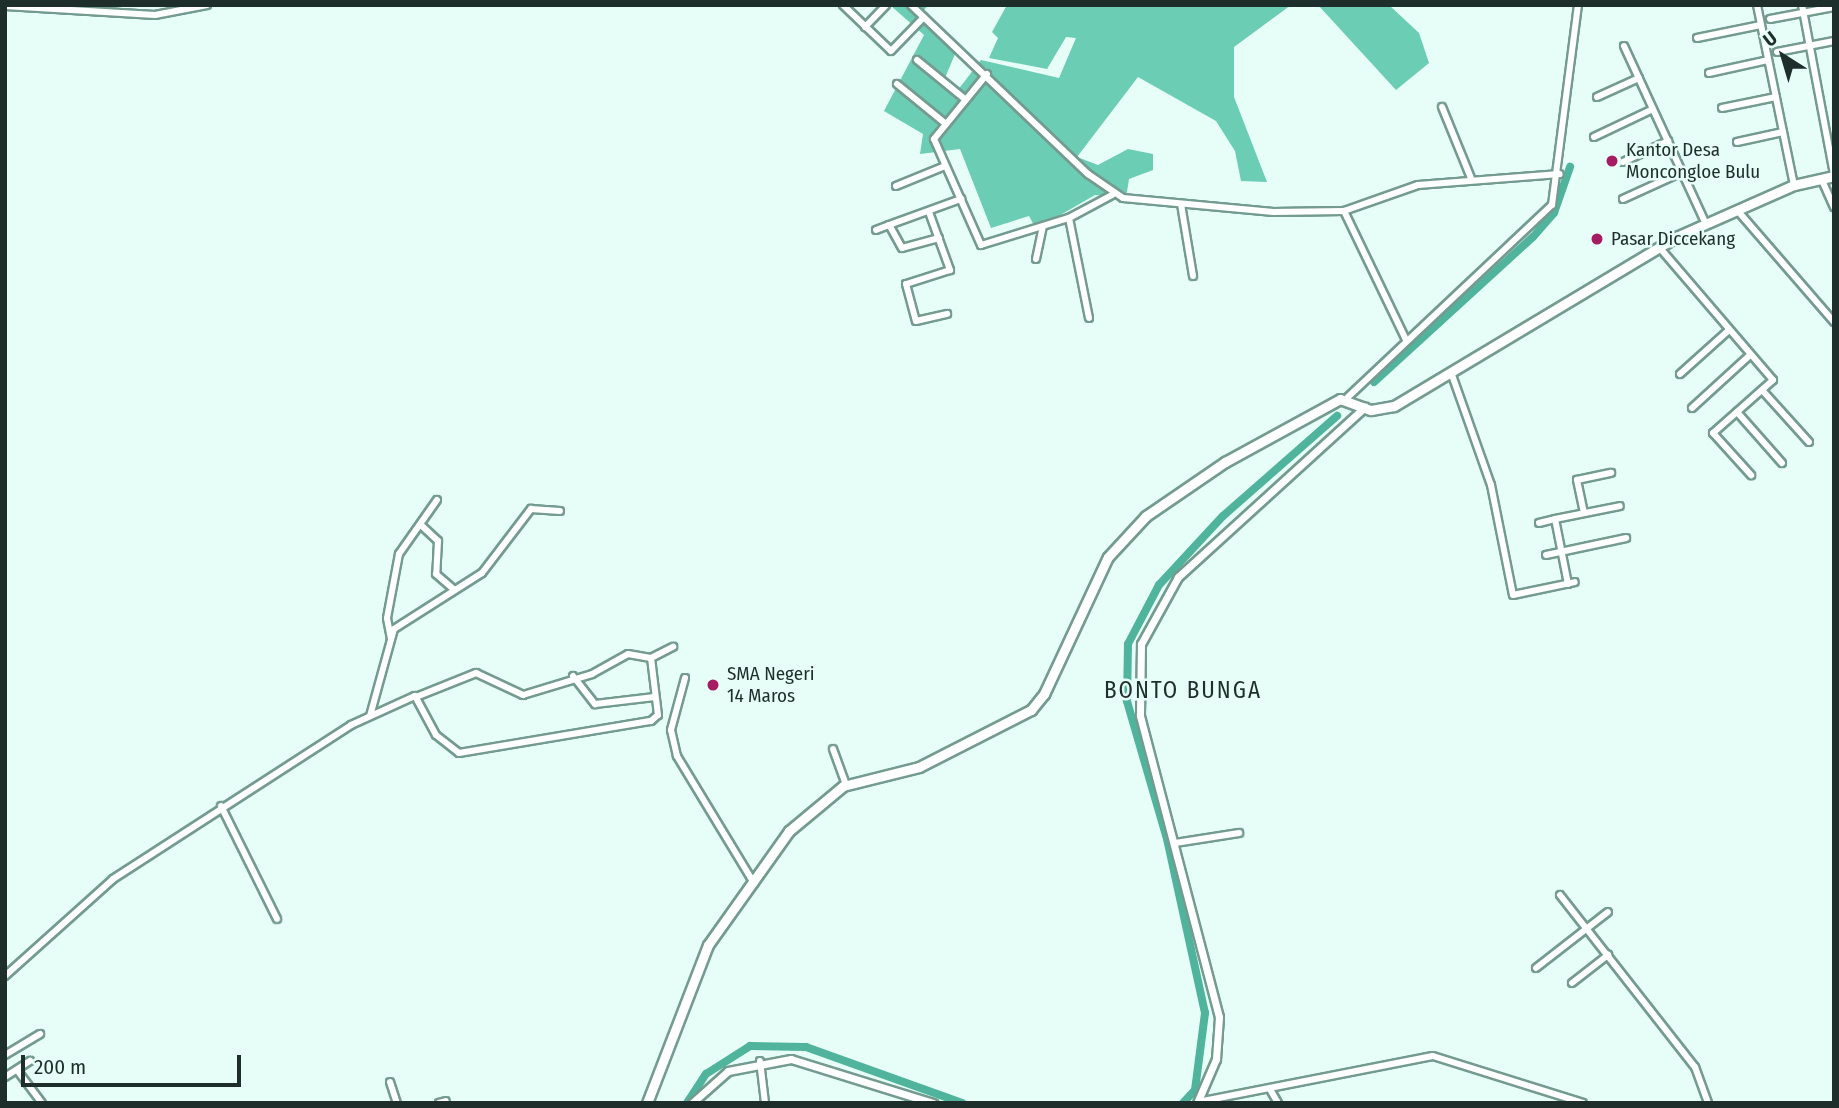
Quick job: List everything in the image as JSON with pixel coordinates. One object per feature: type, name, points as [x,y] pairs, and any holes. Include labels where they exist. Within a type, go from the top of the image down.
[{"type":"main road","points":[[647,1103],[708,945],[794,826],[846,785],[919,767],[1027,713],[1045,694],[1086,598],[1125,533],[1225,463],[1349,397],[1365,407],[1388,408],[1452,375],[1659,247],[1794,185],[1834,175]]},
{"type":"street","points":[[5,6],[179,8],[207,5]]},
{"type":"street","points":[[843,5],[891,51],[924,17]]},
{"type":"street","points":[[865,27],[886,5]]},
{"type":"street","points":[[911,5],[1112,195]]},
{"type":"street","points":[[1349,397],[1406,340],[1548,211],[1560,174],[1578,5]]},
{"type":"street","points":[[1757,5],[1794,185]]},
{"type":"street","points":[[1770,19],[1802,9],[1834,7]]},
{"type":"street","points":[[1802,9],[1834,175]]},
{"type":"street","points":[[1698,38],[1761,25]]},
{"type":"street","points":[[1777,52],[1834,41]]},
{"type":"street","points":[[1624,46],[1706,224]]},
{"type":"street","points":[[918,60],[965,100]]},
{"type":"street","points":[[1709,73],[1768,60]]},
{"type":"street","points":[[987,74],[934,139],[981,245],[1069,218],[1112,195],[1181,204],[1344,211],[1411,187],[1471,178],[1560,174]]},
{"type":"street","points":[[1597,97],[1639,78]]},
{"type":"street","points":[[897,84],[946,124]]},
{"type":"street","points":[[1722,108],[1776,97]]},
{"type":"street","points":[[1442,107],[1471,178]]},
{"type":"street","points":[[1594,136],[1653,109]]},
{"type":"street","points":[[1737,142],[1783,132]]},
{"type":"street","points":[[1623,162],[1668,141]]},
{"type":"street","points":[[897,186],[945,166]]},
{"type":"street","points":[[1623,199],[1682,172]]},
{"type":"street","points":[[1821,178],[1834,207]]},
{"type":"street","points":[[877,230],[961,199]]},
{"type":"street","points":[[1181,204],[1193,276]]},
{"type":"street","points":[[1737,210],[1834,322]]},
{"type":"street","points":[[1344,211],[1406,340]]},
{"type":"street","points":[[929,212],[950,272],[906,284],[916,321],[947,314]]},
{"type":"street","points":[[1069,218],[1089,318]]},
{"type":"street","points":[[890,225],[902,248],[939,238]]},
{"type":"street","points":[[1036,259],[1043,227]]},
{"type":"street","points":[[1659,247],[1728,331],[1773,380],[1713,433],[1751,475]]},
{"type":"street","points":[[1680,374],[1728,331]]},
{"type":"street","points":[[1692,408],[1750,355]]},
{"type":"street","points":[[1452,375],[1491,485],[1513,595],[1572,583],[1555,519]]},
{"type":"street","points":[[1762,390],[1809,442]]},
{"type":"street","points":[[1198,1102],[1216,1059],[1219,1017],[1138,702],[1139,654],[1152,617],[1178,576],[1365,407]]},
{"type":"street","points":[[1737,412],[1782,463]]},
{"type":"street","points":[[1584,513],[1577,480],[1611,473]]},
{"type":"street","points":[[390,639],[387,618],[399,554],[422,526],[437,500]]},
{"type":"street","points":[[1539,523],[1619,506]]},
{"type":"street","points":[[370,716],[390,639],[399,624],[482,573],[531,509],[561,511]]},
{"type":"street","points":[[422,526],[438,541],[436,574],[453,589]]},
{"type":"street","points":[[1546,555],[1626,538]]},
{"type":"street","points":[[5,976],[113,879],[221,806],[370,716],[470,673],[523,695],[636,652],[651,658],[674,648]]},
{"type":"street","points":[[416,697],[436,735],[459,753],[651,721],[658,715],[651,658]]},
{"type":"street","points":[[573,676],[595,704],[655,697]]},
{"type":"street","points":[[685,678],[671,730],[677,755],[754,883]]},
{"type":"street","points":[[833,750],[846,785]]},
{"type":"street","points":[[221,806],[277,919]]},
{"type":"street","points":[[1175,843],[1239,833]]},
{"type":"street","points":[[1560,895],[1695,1067],[1708,1103]]},
{"type":"street","points":[[1536,968],[1608,912]]},
{"type":"street","points":[[1572,983],[1608,955]]},
{"type":"street","points":[[5,1055],[40,1034]]},
{"type":"street","points":[[1198,1102],[1271,1091],[1437,1056],[1583,1103]]},
{"type":"street","points":[[5,1077],[30,1061]]},
{"type":"street","points":[[692,1103],[720,1075],[760,1061],[817,1063],[933,1103]]},
{"type":"street","points":[[760,1061],[765,1103]]},
{"type":"street","points":[[17,1070],[42,1103]]},
{"type":"street","points":[[390,1082],[397,1103]]},
{"type":"street","points":[[1271,1091],[1278,1103]]},
{"type":"green space","points":[[890,5],[928,5],[921,14],[958,47],[942,85],[954,95],[981,60],[1059,78],[1076,38],[1066,37],[1047,69],[989,58],[998,38],[992,32],[1007,5],[1291,5],[1234,47],[1234,97],[1267,182],[1241,181],[1235,151],[1216,121],[1138,77],[1077,157],[1098,165],[1128,149],[1153,154],[1153,170],[1129,179],[1126,198],[1095,195],[1036,229],[1029,216],[991,228],[960,149],[920,154],[923,134],[884,111],[924,35]]},
{"type":"green space","points":[[1318,5],[1389,5],[1419,33],[1429,63],[1396,90]]},
{"type":"waterway","points":[[1374,382],[1533,237],[1554,213],[1570,167]]},
{"type":"waterway","points":[[1183,1103],[1195,1090],[1205,1013],[1167,839],[1127,701],[1128,644],[1159,585],[1223,516],[1337,416]]},
{"type":"waterway","points":[[687,1103],[706,1074],[750,1046],[806,1047],[962,1103]]},
{"type":"place","name":"Kantor Desa Moncongloe Bulu","points":[[1612,161]]},
{"type":"place","name":"Pasar Diccekang","points":[[1597,239]]},
{"type":"place","name":"SMA Negeri 14 Maros","points":[[713,685]]},
{"type":"district","name":"BONTO BUNGA","points":[[1183,690]]}]
